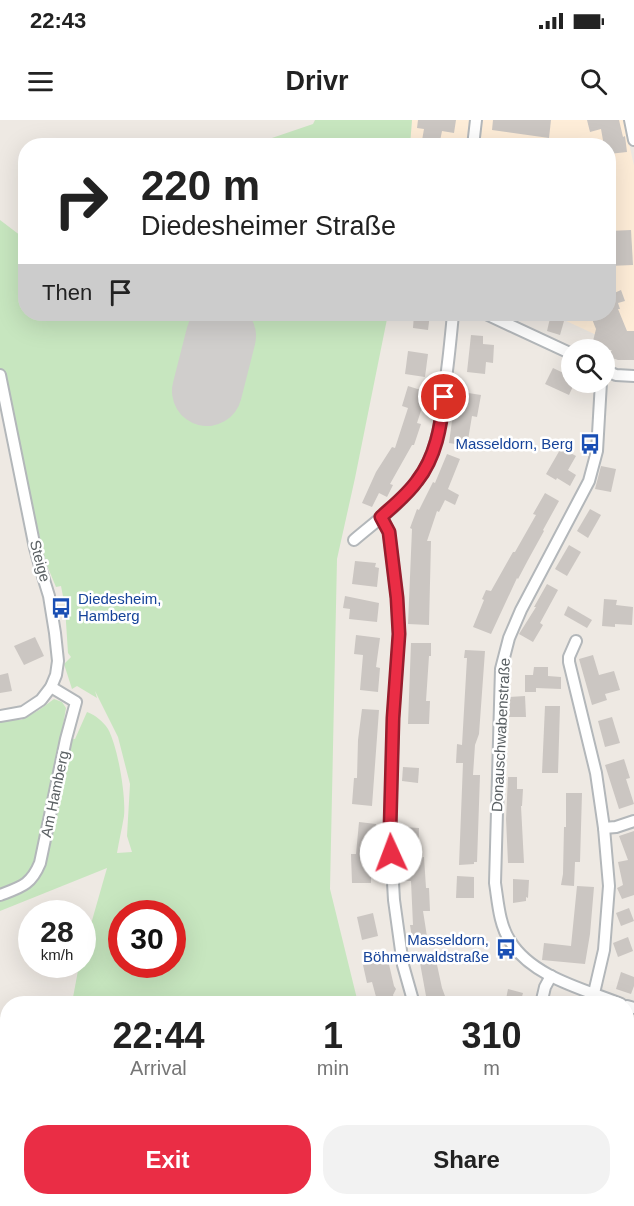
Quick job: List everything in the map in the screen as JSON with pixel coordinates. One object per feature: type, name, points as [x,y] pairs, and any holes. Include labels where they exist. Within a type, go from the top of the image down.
[{"type":"street","points":[[474,138],[476,120]]},
{"type":"street","points":[[630,120],[634,140]]},
{"type":"street","points":[[354,540],[406,494],[431,459],[442,418],[452,321]]},
{"type":"street","points":[[501,321],[561,349]]},
{"type":"street","name":"Steige","points":[[0,375],[35,548],[49,596],[58,661],[51,687]]},
{"type":"street","points":[[615,375],[634,376]]},
{"type":"street","name":"Donauschwabenstraße","points":[[600,393],[597,451],[589,481],[521,610],[509,638],[501,669],[495,883],[500,916],[509,940],[519,953],[551,976],[601,996]]},
{"type":"street","points":[[381,517],[389,532],[399,634],[393,718],[390,830],[394,900],[403,965],[412,996]]},
{"type":"street","points":[[576,641],[568,662],[596,773],[609,886],[604,950],[594,993]]},
{"type":"street","points":[[0,716],[23,712],[41,700],[51,687]]},
{"type":"street","name":"Am Hamberg","points":[[0,895],[20,888],[33,878],[40,863],[76,702],[51,687]]},
{"type":"street","points":[[604,828],[634,821]]},
{"type":"street","points":[[543,996],[551,976]]},
{"type":"shaded area","points":[[412,120],[624,120],[634,166],[634,346],[615,341],[615,339],[603,338],[566,321],[616,321],[616,138],[411,138]]},
{"type":"green space","points":[[315,120],[412,120],[411,138],[272,138],[313,124]]},
{"type":"green space","points":[[0,220],[18,234],[18,321],[387,321],[337,559],[330,889],[356,996],[73,996],[77,978],[96,978],[96,906],[107,868],[27,900],[18,900],[18,904],[0,911],[0,719],[21,720],[54,699],[62,702],[66,708],[61,737],[75,739],[87,712],[101,721],[112,737],[122,784],[124,816],[117,853],[132,852],[127,836],[130,784],[118,737],[95,691],[97,698],[77,686],[72,689],[64,664],[71,657],[68,653],[65,607],[61,586],[56,587],[46,563],[0,375]]},
{"type":"building","points":[[418,120],[456,120],[454,133],[442,131],[441,138],[422,138],[424,129],[417,128]]},
{"type":"building","points":[[493,120],[551,120],[549,138],[492,130]]},
{"type":"building","points":[[587,120],[619,120],[623,137],[625,136],[627,152],[616,153],[616,138],[603,138],[601,129],[590,132]]},
{"type":"building","points":[[631,230],[633,265],[616,266],[616,231]]},
{"type":"building","points":[[621,290],[625,301],[618,303],[620,309],[618,309],[627,331],[634,331],[634,360],[615,359],[615,339],[594,339],[596,329],[593,321],[616,321],[616,292]]},
{"type":"building","points":[[414,321],[429,321],[428,330],[413,328]]},
{"type":"building","points":[[549,321],[564,321],[560,335],[547,331]]},
{"type":"building","points":[[471,335],[483,336],[483,344],[494,345],[493,363],[486,362],[485,374],[467,372]]},
{"type":"building","points":[[408,351],[428,354],[425,377],[405,374]]},
{"type":"building","points":[[553,368],[561,372],[561,391],[545,384]]},
{"type":"building","points":[[408,386],[427,392],[417,423],[421,424],[414,445],[390,484],[393,485],[387,497],[379,493],[372,507],[362,503],[376,472],[392,447],[395,448],[408,408],[402,406]]},
{"type":"building","points":[[456,391],[481,395],[477,417],[472,416],[467,446],[449,443]]},
{"type":"building","points":[[561,448],[576,456],[568,470],[576,475],[570,486],[546,474]]},
{"type":"building","points":[[447,454],[460,459],[448,489],[459,495],[455,505],[445,500],[439,512],[437,511],[427,541],[431,541],[429,625],[408,624],[412,529],[410,528],[417,509],[419,510],[433,482],[435,483]]},
{"type":"building","points":[[601,466],[616,469],[611,492],[595,489]]},
{"type":"building","points":[[545,493],[559,501],[517,578],[491,634],[473,627],[486,590],[491,591],[515,552],[536,515],[533,514]]},
{"type":"building","points":[[590,509],[601,515],[588,538],[577,531]]},
{"type":"building","points":[[569,545],[581,552],[567,576],[555,569]]},
{"type":"building","points":[[355,561],[376,563],[375,567],[379,568],[377,587],[352,584]]},
{"type":"building","points":[[547,584],[558,590],[540,623],[543,625],[533,642],[519,634]]},
{"type":"building","points":[[345,596],[379,603],[377,622],[349,619],[350,609],[343,608]]},
{"type":"building","points":[[604,599],[617,600],[616,605],[633,607],[632,625],[602,626]]},
{"type":"building","points":[[568,606],[592,620],[587,628],[564,615]]},
{"type":"building","points":[[356,635],[380,638],[376,667],[380,668],[378,692],[360,690],[363,655],[354,654]]},
{"type":"building","points":[[35,637],[44,656],[24,665],[14,646]]},
{"type":"building","points":[[411,643],[431,643],[426,701],[430,701],[429,724],[408,724]]},
{"type":"building","points":[[465,650],[485,651],[479,734],[475,745],[473,775],[480,775],[477,862],[459,865],[463,763],[456,763],[457,744],[462,745],[467,658],[464,658]]},
{"type":"building","points":[[593,655],[599,675],[614,671],[620,690],[605,694],[607,700],[592,705],[579,659]]},
{"type":"building","points":[[534,667],[548,667],[548,676],[561,677],[561,689],[536,688],[536,692],[525,692],[525,675],[533,675]]},
{"type":"building","points":[[8,673],[12,691],[0,693],[0,675]]},
{"type":"building","points":[[525,696],[526,717],[509,717],[509,697]]},
{"type":"building","points":[[545,706],[560,706],[558,773],[542,773]]},
{"type":"building","points":[[362,709],[379,710],[372,806],[352,804],[354,778],[357,778]]},
{"type":"building","points":[[612,717],[620,743],[605,747],[598,721]]},
{"type":"building","points":[[624,759],[630,778],[626,779],[634,804],[619,809],[605,765]]},
{"type":"building","points":[[403,767],[419,768],[418,783],[402,781]]},
{"type":"building","points":[[508,777],[517,777],[517,789],[523,789],[521,806],[524,863],[508,863],[506,819]]},
{"type":"building","points":[[566,793],[582,793],[580,862],[575,862],[574,886],[561,885],[564,827],[566,827]]},
{"type":"building","points":[[359,822],[376,824],[374,847],[371,847],[371,883],[352,883],[351,854],[356,854]]},
{"type":"building","points":[[402,827],[419,828],[418,858],[424,857],[426,888],[429,888],[430,911],[423,911],[428,943],[413,945],[410,925],[413,925],[411,881],[404,881]]},
{"type":"building","points":[[634,831],[634,895],[622,899],[617,888],[623,885],[618,862],[628,860],[619,836]]},
{"type":"building","points":[[457,876],[474,877],[474,898],[456,898]]},
{"type":"building","points":[[513,879],[529,880],[526,901],[513,903]]},
{"type":"building","points":[[577,886],[594,887],[585,964],[542,960],[544,943],[571,946]]},
{"type":"building","points":[[629,908],[634,921],[621,926],[616,913]]},
{"type":"building","points":[[373,913],[378,936],[362,940],[357,917]]},
{"type":"building","points":[[628,937],[633,951],[618,957],[613,943]]},
{"type":"building","points":[[388,960],[396,989],[393,996],[376,996],[372,982],[367,983],[363,965]]},
{"type":"building","points":[[436,960],[445,996],[426,996],[420,963]]},
{"type":"building","points":[[621,972],[634,977],[631,994],[616,989]]},
{"type":"building","points":[[508,989],[523,993],[522,996],[507,996]]},
{"type":"runway","points":[[207,391],[221,336]]},
{"type":"place","name":"Masseldorn, Berg","points":[[590,444]]},
{"type":"place","name":"Diedesheim, Hamberg","points":[[61,608]]},
{"type":"place","name":"Masseldorn, Böhmerwaldstraße","points":[[506,949]]},
{"type":"route","points":[[391,853],[393,718],[399,634],[389,532],[381,517],[406,494],[431,459],[442,418],[444,397]]}]
